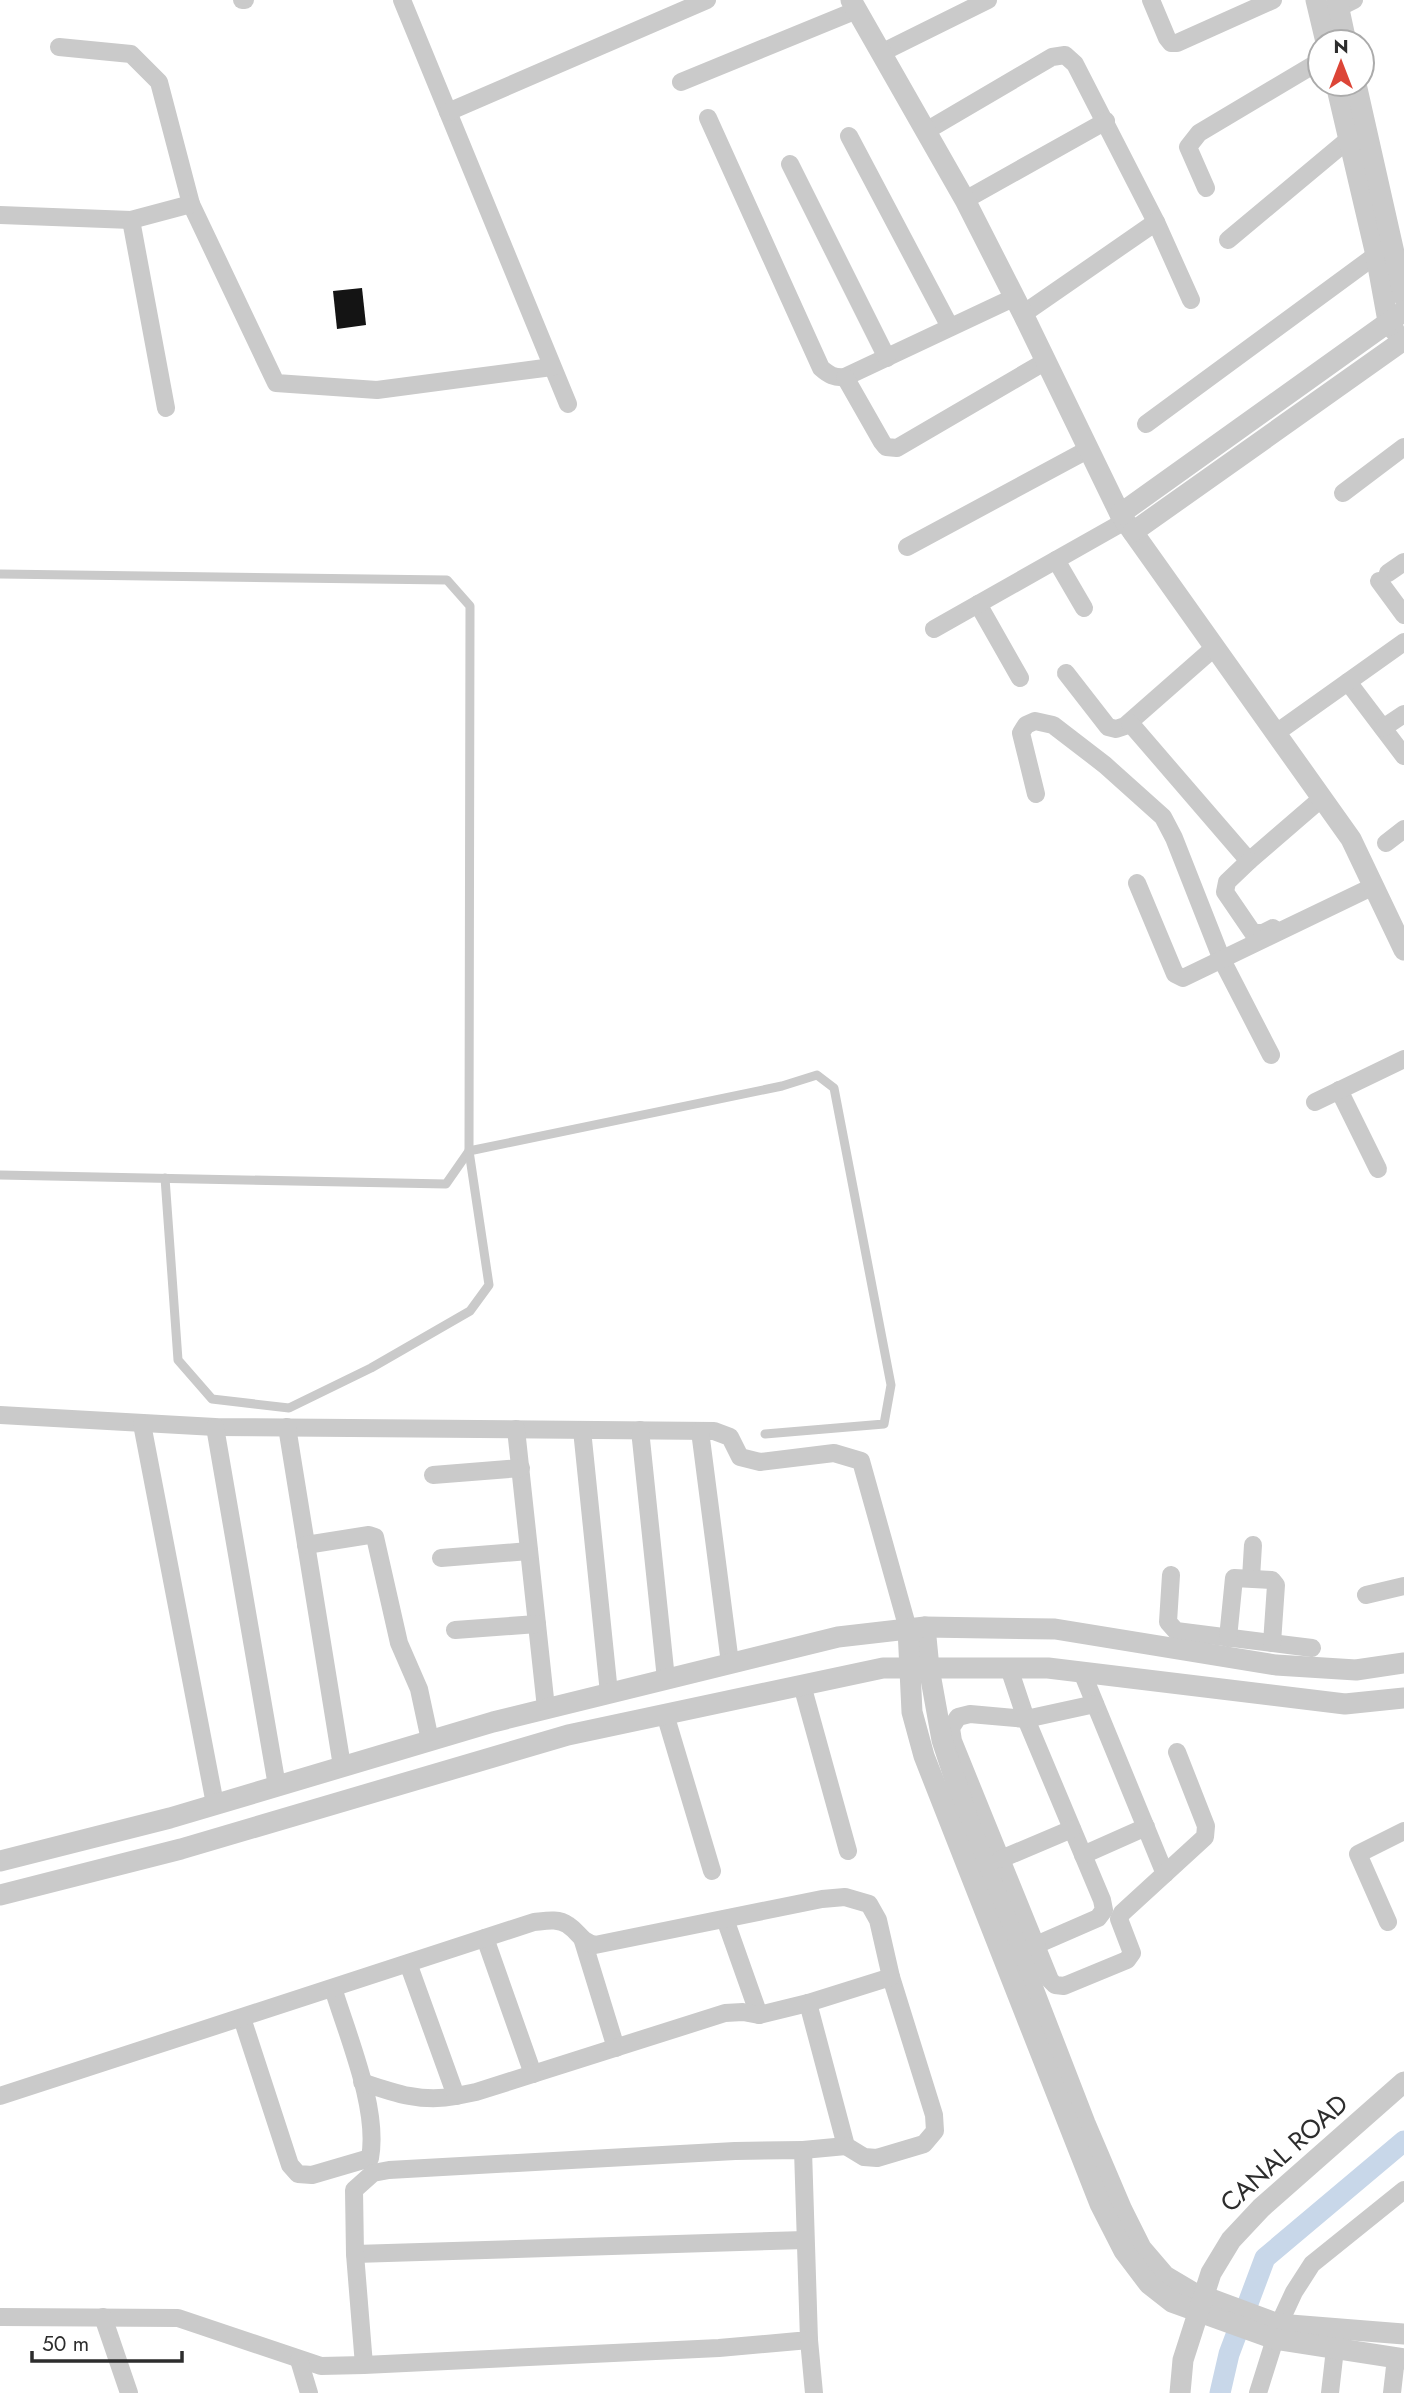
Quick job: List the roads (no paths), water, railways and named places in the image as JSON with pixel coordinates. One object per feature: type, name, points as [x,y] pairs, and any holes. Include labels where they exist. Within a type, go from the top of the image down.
[{"type":"street","points":[[402,0],[568,404]]},
{"type":"street","points":[[447,112],[707,0]]},
{"type":"street","points":[[881,53],[988,0]]},
{"type":"street","points":[[1151,0],[1171,43],[1177,43],[1273,0]]},
{"type":"street","points":[[1316,0],[1323,28]]},
{"type":"street","points":[[1343,3],[1345,28]]},
{"type":"street","points":[[681,82],[854,5],[965,200],[1126,522],[1351,839],[1404,950]]},
{"type":"street","points":[[60,47],[131,54],[159,82],[191,204],[276,383],[377,390],[552,367]]},
{"type":"street","points":[[926,131],[1052,57],[1065,55],[1075,64],[1106,121],[1191,300]]},
{"type":"street","points":[[1206,188],[1188,148],[1199,133],[1306,69]]},
{"type":"street","points":[[934,629],[1126,522],[1403,342],[1376,255],[1339,98]]},
{"type":"street","points":[[1359,98],[1404,297]]},
{"type":"street","points":[[708,118],[821,368],[836,378],[845,377],[950,327],[1018,306],[1156,222]]},
{"type":"street","points":[[965,200],[1106,121]]},
{"type":"street","points":[[849,136],[950,327]]},
{"type":"street","points":[[1228,240],[1349,139]]},
{"type":"street","points":[[790,164],[887,358]]},
{"type":"street","points":[[0,215],[131,219],[191,204]]},
{"type":"street","points":[[131,219],[166,408]]},
{"type":"street","points":[[1146,424],[1376,255]]},
{"type":"street","points":[[1126,522],[1396,316]]},
{"type":"street","points":[[845,377],[882,442],[886,447],[897,448],[1046,361]]},
{"type":"street","points":[[1343,494],[1404,447]]},
{"type":"street","points":[[907,547],[1089,449]]},
{"type":"street","points":[[1056,560],[1084,608]]},
{"type":"street","points":[[1404,562],[1383,577],[1404,614]]},
{"type":"street","points":[[978,604],[1020,677]]},
{"type":"street","points":[[1276,733],[1404,642]]},
{"type":"street","points":[[1066,673],[1108,727],[1116,729],[1130,723],[1215,647]]},
{"type":"street","points":[[1348,682],[1404,756]]},
{"type":"street","points":[[1383,729],[1404,714]]},
{"type":"street","points":[[1036,794],[1021,733],[1026,725],[1035,721],[1053,725],[1073,739],[1163,817],[1222,960],[1271,1055]]},
{"type":"street","points":[[1130,723],[1249,861]]},
{"type":"street","points":[[1293,917],[1263,933],[1253,933],[1225,892],[1227,882],[1322,798]]},
{"type":"street","points":[[1386,843],[1404,829]]},
{"type":"street","points":[[1137,883],[1175,974],[1179,977],[1188,976],[1374,886]]},
{"type":"street","points":[[1315,1102],[1404,1059]]},
{"type":"street","points":[[1339,1090],[1378,1169]]},
{"type":"street","points":[[0,1415],[215,1427],[714,1430],[730,1437],[740,1457],[760,1462],[834,1453],[861,1461],[916,1628],[920,1668],[972,1831],[1122,2210],[1141,2248],[1165,2276],[1192,2292],[1202,2303],[1276,2332],[1335,2350],[1400,2358],[1392,2393]]},
{"type":"street","points":[[142,1424],[215,1804]]},
{"type":"street","points":[[215,1427],[277,1786]]},
{"type":"street","points":[[287,1427],[342,1766]]},
{"type":"street","points":[[516,1429],[546,1708]]},
{"type":"street","points":[[582,1430],[609,1693]]},
{"type":"street","points":[[640,1430],[666,1679]]},
{"type":"street","points":[[700,1430],[730,1663]]},
{"type":"street","points":[[433,1475],[521,1468]]},
{"type":"street","points":[[306,1545],[369,1535],[375,1537],[398,1643],[419,1689],[430,1740]]},
{"type":"street","points":[[1251,1578],[1253,1545]]},
{"type":"street","points":[[441,1558],[529,1551]]},
{"type":"street","points":[[1171,1575],[1168,1622],[1176,1631],[1228,1638],[1245,1650],[1276,1665],[1356,1670],[1404,1663]]},
{"type":"street","points":[[1228,1638],[1232,1580],[1237,1577],[1251,1578],[1276,1582],[1272,1643]]},
{"type":"street","points":[[1366,1595],[1404,1587]]},
{"type":"street","points":[[455,1630],[537,1624]]},
{"type":"street","points":[[0,1861],[170,1818],[546,1708],[838,1637],[916,1628],[1055,1629],[1245,1650],[1272,1643],[1312,1648]]},
{"type":"street","points":[[0,1895],[181,1849],[568,1735],[883,1668],[1048,1668],[1345,1704],[1404,1698]]},
{"type":"street","points":[[1009,1668],[1026,1719],[1104,1910],[1098,1918],[1036,1945]]},
{"type":"street","points":[[1082,1672],[1165,1874]]},
{"type":"street","points":[[802,1685],[848,1851]]},
{"type":"street","points":[[1095,1704],[1026,1719],[970,1714],[958,1717],[951,1728],[953,1741],[1050,1980],[1055,1985],[1064,1986],[1127,1960],[1132,1952],[1119,1919],[1122,1913],[1205,1837],[1206,1826],[1177,1752]]},
{"type":"street","points":[[665,1714],[712,1871]]},
{"type":"street","points":[[1083,1855],[1146,1827]]},
{"type":"street","points":[[1001,1859],[1072,1829]]},
{"type":"street","points":[[1388,1922],[1358,1854],[1404,1832]]},
{"type":"street","points":[[242,2018],[290,2165],[298,2174],[312,2175],[372,2165],[402,2169],[846,2146],[864,2157],[877,2158],[924,2144],[935,2131],[934,2115],[891,1977],[878,1920],[869,1904],[845,1897],[822,1899],[595,1945],[583,1941]]},
{"type":"street","points":[[725,1919],[759,2015]]},
{"type":"street","points":[[0,2096],[534,1922],[553,1920],[567,1924],[583,1941],[616,2048]]},
{"type":"street","points":[[485,1938],[533,2074]]},
{"type":"street","points":[[408,1963],[456,2096]]},
{"type":"street","points":[[362,2082],[406,2097],[437,2100],[533,2074],[725,2013],[743,2011],[759,2015],[891,1977]]},
{"type":"street","points":[[333,1988],[372,2119],[372,2165],[354,2190],[355,2254],[364,2365]]},
{"type":"street","points":[[808,2003],[846,2146]]},
{"type":"street","name":"CANAL ROAD","points":[[1180,2393],[1183,2360],[1211,2273],[1231,2240],[1261,2208],[1404,2082]]},
{"type":"street","points":[[803,2150],[809,2340],[814,2393]]},
{"type":"street","points":[[1258,2393],[1276,2332],[1294,2292],[1312,2264],[1404,2190]]},
{"type":"street","points":[[355,2254],[805,2240]]},
{"type":"street","points":[[0,2317],[178,2318],[321,2366],[719,2348],[809,2340]]},
{"type":"street","points":[[103,2317],[129,2393]]},
{"type":"street","points":[[1276,2332],[1404,2334]]},
{"type":"street","points":[[1330,2393],[1335,2350]]},
{"type":"street","points":[[299,2360],[309,2393]]},
{"type":"lane","points":[[0,573],[447,580],[471,606],[469,1151],[489,1285],[470,1311],[371,1368],[289,1408],[212,1399],[178,1360],[165,1178]]},
{"type":"lane","points":[[0,1175],[446,1184],[469,1151],[782,1086],[817,1075],[834,1088],[891,1385],[884,1424],[765,1434]]},
{"type":"waterway","points":[[1220,2393],[1229,2354],[1265,2258],[1404,2141]]}]
